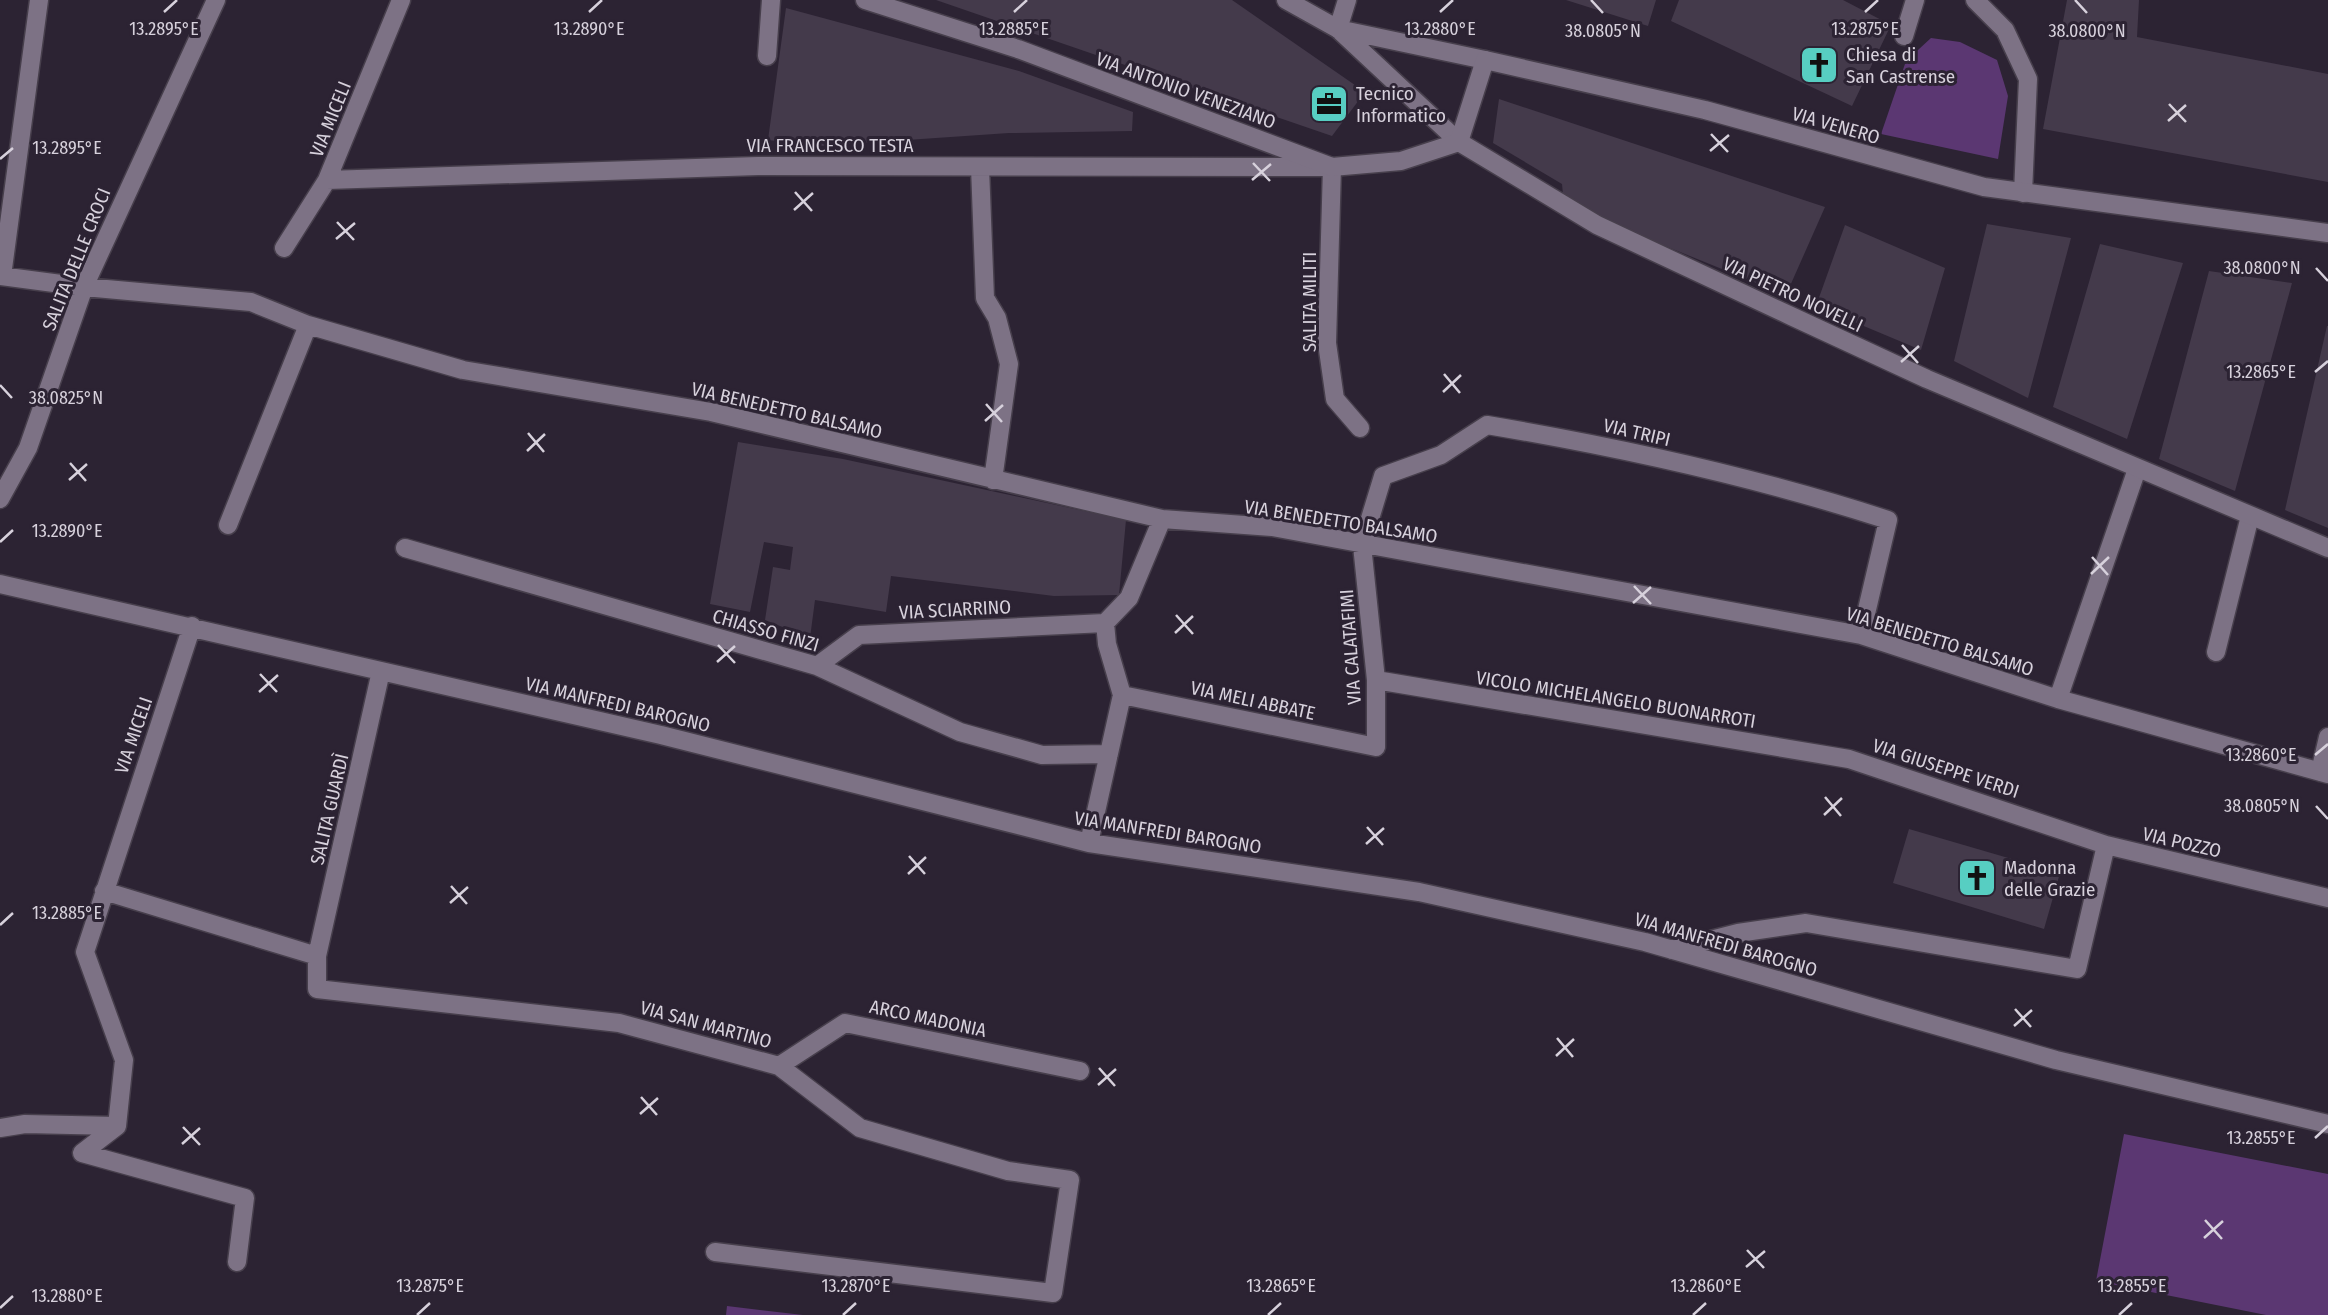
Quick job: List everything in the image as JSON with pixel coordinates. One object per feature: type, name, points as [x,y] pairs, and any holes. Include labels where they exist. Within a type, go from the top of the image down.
[{"type":"street","points":[[39,0],[1,276],[84,287],[251,302],[308,325],[228,525]]},
{"type":"street","name":"SALITA DELLE CROCI","points":[[0,499],[28,448],[84,287],[216,0]]},
{"type":"street","name":"VIA MICELI","points":[[284,248],[327,180],[401,0]]},
{"type":"street","points":[[767,56],[771,0]]},
{"type":"street","name":"VIA ANTONIO VENEZIANO","points":[[865,0],[1018,50],[1332,167]]},
{"type":"street","name":"VIA PIETRO NOVELLI","points":[[1286,0],[1338,29],[1459,142],[1597,225],[1927,379],[2328,548]]},
{"type":"street","points":[[1338,29],[1347,0]]},
{"type":"street","points":[[1904,36],[1915,0]]},
{"type":"street","points":[[1975,0],[2006,30],[2028,79],[2023,192]]},
{"type":"street","name":"VIA VENERO","points":[[1338,29],[1705,110],[1957,180],[2023,192],[2328,233]]},
{"type":"street","points":[[1459,142],[1485,60]]},
{"type":"street","name":"VIA FRANCESCO TESTA","points":[[327,180],[738,166],[1332,167],[1401,161],[1459,142]]},
{"type":"street","points":[[980,167],[985,298],[997,318],[1009,364],[993,480]]},
{"type":"street","name":"SALITA MILITI","points":[[1332,167],[1327,343],[1335,399],[1360,428]]},
{"type":"street","name":"VIA BENEDETTO BALSAMO","points":[[308,325],[463,370],[711,412],[1162,519],[1272,527],[1861,635],[2058,699],[2324,773]]},
{"type":"street","name":"VIA TRIPI","points":[[1362,545],[1383,476],[1441,454],[1487,425],[1588,442],[1791,488],[1888,520],[1861,635]]},
{"type":"street","points":[[2058,699],[2137,469]]},
{"type":"street","points":[[2216,652],[2250,516]]},
{"type":"street","points":[[1089,843],[1122,695],[1107,644],[1105,623],[1129,598],[1162,519]]},
{"type":"street","name":"VIA CALATAFIMI","points":[[1362,545],[1376,680],[1376,747]]},
{"type":"street","name":"CHIASSO FINZI","points":[[405,548],[817,666],[972,735],[1042,755],[1109,754]]},
{"type":"street","name":"VIA MANFREDI BAROGNO","points":[[0,584],[661,735],[1089,843],[1419,892],[1671,950],[2056,1060],[2328,1124]]},
{"type":"street","name":"VIA SCIARRINO","points":[[817,666],[859,635],[1105,623]]},
{"type":"street","name":"VIA MICELI","points":[[117,1126],[124,1060],[85,952],[192,626]]},
{"type":"street","name":"SALITA GUARDÌ","points":[[317,956],[382,671]]},
{"type":"street","name":"VICOLO MICHELANGELO BUONARROTI","points":[[1376,680],[1849,759]]},
{"type":"street","name":"VIA MELI ABBATE","points":[[1122,695],[1376,747]]},
{"type":"street","points":[[2324,773],[2328,737]]},
{"type":"street","name":"VIA GIUSEPPE VERDI","points":[[1849,759],[2029,817]]},
{"type":"street","name":"VIA POZZO","points":[[2029,817],[2106,845],[2328,898]]},
{"type":"street","points":[[1671,950],[1738,933],[1806,923],[2077,969],[2106,845]]},
{"type":"street","points":[[104,891],[317,956]]},
{"type":"street","name":"VIA SAN MARTINO","points":[[317,956],[317,989],[619,1023],[779,1066],[860,1128],[1008,1171],[1070,1180],[1053,1293],[715,1252]]},
{"type":"street","name":"ARCO MADONIA","points":[[779,1066],[845,1023],[1080,1071]]},
{"type":"street","points":[[0,1128],[25,1124],[117,1126]]},
{"type":"street","points":[[117,1126],[82,1153],[245,1198],[237,1262]]},
{"type":"shaded area","points":[[1931,38],[1960,42],[1997,60],[2008,96],[1998,159],[1881,134],[1906,61]]},
{"type":"shaded area","points":[[2124,1134],[2328,1174],[2328,1315],[2266,1315],[2096,1281]]},
{"type":"shaded area","points":[[727,1306],[803,1315],[726,1315]]},
{"type":"building","points":[[936,0],[1232,0],[1365,92],[1332,136]]},
{"type":"building","points":[[1566,0],[1656,0],[1648,26]]},
{"type":"building","name":"Chiesa di San Castrense","points":[[1679,0],[1843,0],[1891,25],[1852,106],[1671,21]]},
{"type":"building","points":[[2067,0],[2139,0],[2137,37],[2328,74],[2328,182],[2043,129]]},
{"type":"building","points":[[786,8],[1019,71],[1133,112],[1132,131],[1009,133],[819,146],[768,140]]},
{"type":"building","points":[[1499,99],[1825,207],[1786,295],[1564,205],[1562,184],[1493,143]]},
{"type":"building","points":[[1987,224],[2071,238],[2028,398],[1954,361]]},
{"type":"building","points":[[1845,225],[1945,268],[1921,350],[1816,306]]},
{"type":"building","points":[[2100,244],[2183,263],[2127,439],[2053,407]]},
{"type":"building","points":[[2209,271],[2292,283],[2235,491],[2159,459]]},
{"type":"building","points":[[2328,326],[2328,528],[2285,510]]},
{"type":"building","points":[[738,442],[843,459],[1126,520],[1119,595],[1054,596],[891,576],[886,612],[815,600],[810,638],[765,620],[773,567],[790,570],[793,547],[764,542],[750,612],[710,604]]},
{"type":"building","name":"Madonna delle Grazie","points":[[1909,829],[2060,873],[2044,929],[1893,883]]},
{"type":"place","name":"Chiesa di San Castrense","points":[[1819,65]]},
{"type":"place","name":"Tecnico Informatico","points":[[1329,104]]},
{"type":"place","name":"Madonna delle Grazie","points":[[1977,878]]}]
